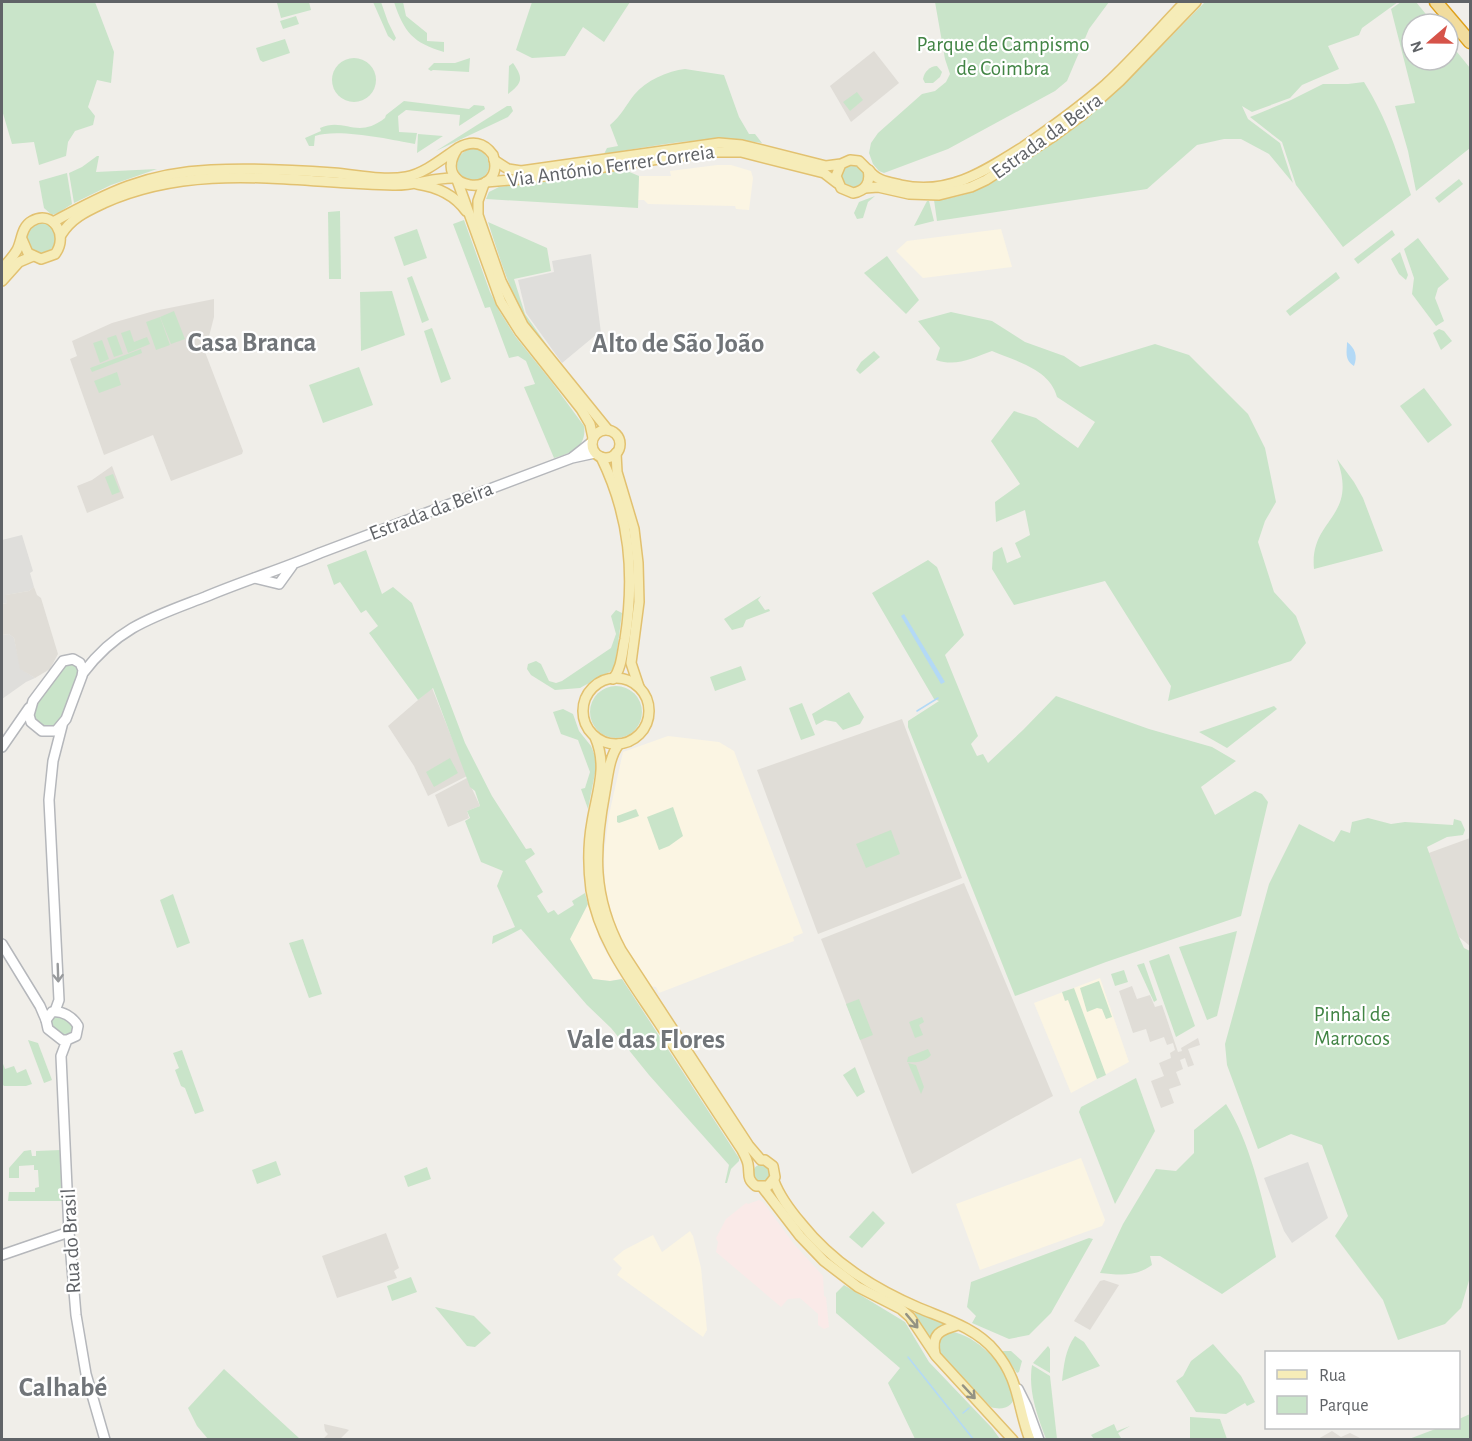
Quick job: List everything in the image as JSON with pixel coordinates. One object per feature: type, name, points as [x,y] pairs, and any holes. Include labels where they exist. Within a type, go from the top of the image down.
[{"type":"highway","points":[[1436,2],[1470,42]]},
{"type":"highway","points":[[1446,2],[1470,30]]},
{"type":"main road","name":"Estrada da Beira","points":[[868,170],[880,179],[912,187],[928,188],[961,182],[982,173],[1069,115],[1098,91],[1185,2]]},
{"type":"main road","name":"Estrada da Beira","points":[[865,188],[878,187],[909,194],[939,195],[971,187],[986,180],[1081,116],[1120,81],[1196,2]]},
{"type":"main road","points":[[53,222],[81,205],[120,188],[176,173],[261,170],[407,177],[470,143],[477,143],[489,150],[494,160],[494,172],[485,183],[478,201],[478,215],[507,295],[531,336],[608,430],[619,439],[620,446],[616,453],[617,471],[634,529],[637,552],[639,594],[631,663],[639,687],[649,706],[646,725],[633,739],[619,744],[595,737]]},
{"type":"main road","name":"Via António Ferrer Correia","points":[[494,160],[508,169],[521,171],[719,143],[742,145],[826,166],[841,164]]},
{"type":"main road","points":[[458,148],[452,160],[453,173],[496,291],[507,313],[533,350],[581,409],[590,424],[598,455],[609,474],[623,518],[631,568],[631,589],[621,658],[613,679]]},
{"type":"main road","name":"Via António Ferrer Correia","points":[[485,183],[726,151],[741,152],[824,173],[837,183]]},
{"type":"main road","points":[[854,160],[863,163],[868,170],[870,176],[865,188],[853,193],[846,192],[837,183],[836,176],[841,164],[854,160]]},
{"type":"main road","points":[[61,235],[70,222],[78,216],[109,201],[161,184],[189,179],[300,178],[394,185],[435,178],[457,179],[470,186],[485,183]]},
{"type":"main road","points":[[414,183],[438,188],[453,197],[472,221]]},
{"type":"main road","points":[[2,269],[14,255],[24,229],[32,221],[42,219],[53,222],[61,235],[62,242],[55,254],[46,258],[33,256],[19,262],[2,281]]},
{"type":"main road","points":[[22,239],[25,249],[33,256]]},
{"type":"main road","name":"Estrada da Beira","points":[[572,458],[593,440],[599,431],[608,430]]},
{"type":"main road","name":"Estrada da Beira","points":[[62,726],[83,673],[119,636],[150,618],[254,578],[276,574],[320,553],[572,458],[598,455],[609,457],[616,453]]},
{"type":"main road","name":"Estrada da Beira","points":[[30,707],[63,661],[73,659],[78,661],[100,653]]},
{"type":"main road","points":[[78,661],[83,673]]},
{"type":"main road","points":[[639,687],[627,680],[613,679],[595,686],[585,700],[584,718],[602,754],[589,855],[594,903],[602,928],[627,973],[742,1150],[749,1167],[749,1180],[756,1186],[764,1188],[800,1236],[824,1261],[858,1287],[901,1309],[910,1317],[936,1356],[1003,1428],[1011,1440]]},
{"type":"main road","points":[[30,707],[29,715],[35,728]]},
{"type":"main road","points":[[2,747],[30,707]]},
{"type":"main road","points":[[12,734],[24,728],[49,732],[62,726]]},
{"type":"main road","points":[[62,726],[50,778],[49,800],[59,1000],[51,1014],[48,1029],[62,1040],[67,1040]]},
{"type":"main road","points":[[49,732],[55,742],[56,751]]},
{"type":"main road","points":[[619,744],[612,757],[597,845],[598,883],[607,919],[621,950],[739,1131],[761,1160]]},
{"type":"main road","points":[[2,944],[40,1006],[51,1014]]},
{"type":"main road","name":"Rua do Brasil","points":[[51,1014],[65,1014],[78,1026],[76,1036],[67,1040],[61,1056],[69,1232],[80,1348],[105,1440]]},
{"type":"main road","points":[[56,1035],[61,1056]]},
{"type":"main road","points":[[749,1167],[761,1160],[773,1166],[776,1173],[774,1181],[782,1198],[814,1239],[840,1264],[890,1295],[978,1335],[995,1350],[1027,1407],[1039,1440]]},
{"type":"main road","points":[[764,1188],[774,1181]]},
{"type":"main road","points":[[2,1255],[69,1232]]},
{"type":"main road","points":[[936,1356],[933,1345],[937,1334],[958,1325]]},
{"type":"main road","points":[[1016,1386],[1030,1440]]},
{"type":"shaded area","points":[[874,51],[899,83],[851,122],[830,86]]},
{"type":"shaded area","points":[[731,165],[751,171],[753,178],[749,210],[736,209],[735,206],[648,204],[644,200],[638,200],[639,176],[671,176],[670,171]]},
{"type":"shaded area","points":[[1001,229],[1012,267],[923,278],[896,251],[907,241]]},
{"type":"shaded area","points":[[591,254],[601,333],[562,363],[526,313],[518,280],[554,272],[552,261]]},
{"type":"shaded area","points":[[214,299],[214,317],[205,352],[243,451],[242,454],[171,481],[153,435],[104,455],[70,359],[77,356],[72,341],[112,323],[154,311]]},
{"type":"shaded area","points":[[112,466],[124,498],[87,513],[77,486],[92,480]]},
{"type":"shaded area","points":[[22,535],[33,571],[30,573],[34,587],[29,591],[6,595],[7,603],[2,604],[2,540]]},
{"type":"shaded area","points":[[34,587],[41,598],[58,654],[50,669],[35,678],[20,669],[14,638],[9,634],[2,635],[2,604],[7,603],[5,595],[29,591]]},
{"type":"shaded area","points":[[9,634],[14,638],[21,669],[35,678],[2,699],[2,635]]},
{"type":"shaded area","points":[[432,688],[467,776],[428,796],[414,766],[388,726]]},
{"type":"shaded area","points":[[902,719],[962,878],[818,934],[757,770]]},
{"type":"shaded area","points":[[668,736],[719,742],[734,751],[803,933],[793,937],[794,941],[659,993],[656,987],[650,986],[627,951],[615,925],[605,893],[604,854],[609,815],[623,752]]},
{"type":"shaded area","points":[[467,778],[480,806],[467,811],[469,818],[448,827],[435,795]]},
{"type":"shaded area","points":[[1470,838],[1470,946],[1437,919],[1415,858]]},
{"type":"shaded area","points":[[964,883],[1053,1096],[912,1174],[821,939]]},
{"type":"shaded area","points":[[588,904],[601,943],[622,979],[610,981],[593,979],[569,939]]},
{"type":"shaded area","points":[[1100,978],[1129,1062],[1071,1093],[1034,1003]]},
{"type":"shaded area","points":[[1132,986],[1137,999],[1150,995],[1155,1007],[1162,1005],[1178,1052],[1198,1038],[1200,1045],[1188,1049],[1194,1065],[1188,1067],[1185,1058],[1180,1060],[1183,1069],[1176,1072],[1181,1085],[1169,1089],[1174,1103],[1161,1108],[1151,1081],[1164,1076],[1159,1063],[1171,1058],[1170,1053],[1175,1050],[1173,1043],[1167,1045],[1164,1037],[1150,1042],[1146,1029],[1133,1033],[1119,991]]},
{"type":"shaded area","points":[[1081,1158],[1105,1220],[1102,1226],[980,1270],[956,1204]]},
{"type":"shaded area","points":[[1308,1162],[1328,1218],[1292,1243],[1284,1231],[1264,1178]]},
{"type":"shaded area","points":[[759,1200],[823,1276],[829,1327],[824,1329],[818,1325],[818,1314],[800,1298],[788,1299],[781,1307],[716,1252],[718,1242],[716,1238],[726,1219],[746,1203]]},
{"type":"shaded area","points":[[690,1231],[701,1268],[707,1330],[703,1337],[617,1275],[622,1268],[613,1259],[624,1250],[653,1235],[662,1252]]},
{"type":"shaded area","points":[[386,1233],[399,1268],[394,1271],[397,1278],[337,1298],[322,1256]]},
{"type":"shaded area","points":[[1104,1280],[1119,1285],[1090,1330],[1074,1321],[1100,1281]]},
{"type":"shaded area","points":[[324,1424],[349,1430],[340,1439],[323,1439],[328,1434]]},
{"type":"shaded area","points":[[1332,1431],[1341,1437],[1350,1433],[1362,1439],[1318,1439]]},
{"type":"green space","points":[[2,2],[95,2],[114,52],[111,83],[97,80],[88,107],[95,116],[93,125],[75,131],[68,142],[66,156],[39,165],[34,142],[12,144],[2,110]]},
{"type":"green space","points":[[309,2],[311,10],[281,18],[277,3]]},
{"type":"green space","points":[[373,2],[381,2],[396,38],[394,41],[388,36]]},
{"type":"green space","points":[[394,2],[403,2],[406,16],[427,33],[427,41],[444,42],[444,52],[425,45],[411,35]]},
{"type":"green space","points":[[532,2],[630,2],[604,42],[583,27],[565,56],[532,58],[516,50]]},
{"type":"green space","name":"Parque de Campismo de Coimbra","points":[[935,2],[1109,2],[1089,29],[1067,81],[1055,91],[948,149],[884,173],[873,164],[869,153],[871,143],[878,133],[922,94],[935,91],[946,82],[950,74],[945,59]]},
{"type":"green space","points":[[1205,2],[1398,2],[1362,28],[1359,35],[1328,46],[1339,69],[1302,85],[1290,98],[1252,112],[1242,106],[1248,119],[1280,143],[1293,183],[1269,154],[1241,139],[1224,139],[1197,145],[1147,189],[937,221],[934,200],[962,195],[985,186],[1007,174],[1055,141],[1122,85]]},
{"type":"green space","points":[[1401,2],[1416,2],[1424,12],[1400,12],[1400,44],[1391,9]]},
{"type":"green space","points":[[296,16],[299,24],[283,29],[280,21]]},
{"type":"green space","points":[[285,39],[290,53],[263,62],[260,60],[256,48]]},
{"type":"green space","points":[[1460,56],[1470,68],[1470,148],[1416,191],[1408,151],[1395,106],[1415,103],[1407,72],[1460,72]]},
{"type":"green space","points":[[354,58],[370,64],[376,80],[370,96],[354,102],[338,96],[332,80],[338,64]]},
{"type":"green space","points":[[470,58],[469,72],[428,69],[434,63],[455,63]]},
{"type":"green space","points":[[513,63],[520,80],[519,84],[508,94],[509,66]]},
{"type":"green space","points":[[937,66],[942,72],[940,77],[933,83],[925,83],[923,79],[926,72]]},
{"type":"green space","points":[[685,69],[724,75],[739,117],[749,134],[755,134],[762,143],[702,140],[604,154],[607,148],[618,146],[610,125],[634,95],[658,77]]},
{"type":"green space","points":[[1364,82],[1386,124],[1411,195],[1343,247],[1296,185],[1282,142],[1250,117],[1323,84]]},
{"type":"green space","points":[[857,92],[863,100],[850,111],[843,102]]},
{"type":"green space","points":[[404,101],[469,109],[474,105],[484,106],[485,109],[459,126],[460,115],[406,110],[398,116],[399,132],[417,133],[415,144],[364,135],[336,133],[315,136],[314,146],[309,146],[305,138],[329,125],[367,127],[385,118]]},
{"type":"green space","points":[[507,106],[511,106],[513,111],[508,117],[436,151]]},
{"type":"green space","points":[[418,134],[443,136],[417,153]]},
{"type":"green space","points":[[473,149],[484,154],[489,165],[484,176],[473,181],[462,176],[457,165],[462,154]]},
{"type":"green space","points":[[99,156],[96,172],[157,169],[111,185],[74,203],[69,173]]},
{"type":"green space","points":[[852,165],[860,169],[864,177],[860,185],[852,189],[844,185],[840,177],[844,169]]},
{"type":"green space","points":[[618,170],[639,176],[638,208],[486,199],[489,192],[499,187]]},
{"type":"green space","points":[[67,173],[72,204],[52,215],[44,208],[39,181]]},
{"type":"green space","points":[[1459,179],[1463,184],[1439,203],[1435,198]]},
{"type":"green space","points":[[875,196],[868,202],[863,218],[857,219],[854,213],[859,202]]},
{"type":"green space","points":[[929,201],[934,221],[914,226]]},
{"type":"green space","points":[[340,211],[341,279],[329,279],[328,212]]},
{"type":"green space","points":[[464,220],[490,292],[500,312],[515,336],[584,426],[583,439],[580,444],[566,454],[554,458],[524,387],[535,384],[526,361],[518,356],[509,358],[490,307],[485,308],[453,224]]},
{"type":"green space","points":[[488,222],[547,248],[551,271],[514,279],[525,314],[551,351],[528,323],[512,291]]},
{"type":"green space","points":[[41,223],[52,227],[56,238],[52,249],[41,253],[30,249],[26,238],[30,227]]},
{"type":"green space","points":[[417,229],[427,258],[404,266],[394,237]]},
{"type":"green space","points":[[1392,230],[1395,235],[1358,264],[1354,259]]},
{"type":"green space","points":[[1418,238],[1449,279],[1438,288],[1435,298],[1444,321],[1436,326],[1412,294],[1414,278],[1404,249]]},
{"type":"green space","points":[[1400,252],[1408,275],[1406,280],[1399,274],[1391,259]]},
{"type":"green space","points":[[887,256],[919,300],[906,314],[864,273]]},
{"type":"green space","points":[[1336,272],[1340,278],[1290,316],[1286,311]]},
{"type":"green space","points":[[412,276],[429,320],[422,323],[407,278]]},
{"type":"green space","points":[[392,291],[405,335],[361,351],[360,292]]},
{"type":"green space","points":[[174,311],[185,339],[171,344],[160,317]]},
{"type":"green space","points":[[951,312],[992,321],[1025,342],[1064,356],[1080,367],[1155,344],[1189,355],[1248,414],[1265,448],[1276,502],[1265,521],[1258,542],[1274,592],[1296,616],[1306,643],[1291,661],[1168,701],[1171,686],[1105,581],[1014,605],[992,569],[993,552],[1002,547],[1007,563],[1021,557],[1015,543],[1030,535],[1025,510],[996,522],[995,502],[1020,484],[991,441],[1014,411],[1036,418],[1078,448],[1095,422],[1057,397],[1047,379],[1039,373],[992,351],[958,362],[936,360],[940,348],[918,321]]},
{"type":"green space","points":[[160,317],[170,345],[156,350],[146,322]]},
{"type":"green space","points":[[432,328],[451,379],[441,383],[424,331]]},
{"type":"green space","points":[[1439,329],[1444,331],[1452,341],[1441,350],[1433,333]]},
{"type":"green space","points":[[130,330],[134,342],[147,337],[150,344],[128,353],[121,333]]},
{"type":"green space","points":[[116,335],[123,354],[114,357],[107,338]]},
{"type":"green space","points":[[102,340],[109,359],[100,363],[93,343]]},
{"type":"green space","points":[[141,349],[142,353],[92,372],[90,368]]},
{"type":"green space","points":[[874,351],[880,357],[860,374],[856,370],[861,362]]},
{"type":"green space","points":[[359,367],[373,405],[323,423],[309,385]]},
{"type":"green space","points":[[117,372],[121,385],[99,393],[94,381]]},
{"type":"green space","points":[[1424,388],[1452,425],[1428,443],[1400,406]]},
{"type":"green space","points":[[1337,459],[1363,498],[1383,551],[1314,569],[1314,552],[1338,507],[1342,494],[1342,479]]},
{"type":"green space","points":[[113,474],[120,492],[112,495],[105,477]]},
{"type":"green space","points":[[366,550],[382,594],[393,587],[412,603],[465,743],[492,796],[526,849],[531,848],[535,854],[525,861],[543,892],[537,896],[548,913],[554,910],[558,915],[574,905],[572,901],[585,893],[588,904],[570,939],[593,979],[610,981],[622,979],[739,1158],[731,1169],[727,1183],[725,1183],[729,1165],[649,1075],[611,1028],[587,1005],[521,929],[492,944],[493,936],[515,927],[497,886],[503,871],[481,862],[465,821],[470,818],[467,811],[480,806],[475,791],[470,787],[433,688],[418,700],[369,633],[378,626],[366,610],[361,613],[340,582],[334,585],[327,565]]},
{"type":"green space","points":[[928,560],[937,567],[964,635],[945,655],[978,736],[971,744],[977,756],[983,754],[988,763],[1056,696],[1149,729],[1212,747],[1236,761],[1201,787],[1215,815],[1255,791],[1262,794],[1268,802],[1241,916],[1015,996],[908,727],[908,721],[939,701],[934,699],[872,593]]},
{"type":"green space","points":[[761,596],[758,600],[765,610],[770,611],[746,620],[743,627],[732,630],[724,619]]},
{"type":"green space","points":[[616,610],[622,613],[615,666],[611,671],[580,688],[555,690],[531,675],[527,669],[528,664],[536,661],[541,664],[549,681],[556,683],[562,681],[611,648],[616,634],[611,616]]},
{"type":"green space","points":[[70,663],[76,665],[79,671],[62,718],[54,726],[43,727],[34,718],[33,711],[45,690],[64,666]]},
{"type":"green space","points":[[741,666],[746,680],[715,691],[710,677]]},
{"type":"green space","points":[[616,686],[626,688],[634,694],[640,702],[642,712],[640,722],[634,730],[626,736],[616,738],[606,736],[598,730],[592,722],[590,712],[592,702],[598,694],[606,688]]},
{"type":"green space","points":[[849,692],[864,717],[860,724],[843,730],[836,722],[825,720],[816,725],[812,714]]},
{"type":"green space","points":[[802,703],[815,735],[801,740],[789,708]]},
{"type":"green space","points":[[1274,706],[1277,709],[1227,748],[1199,732]]},
{"type":"green space","points":[[563,709],[573,714],[579,731],[591,746],[595,756],[596,768],[588,809],[581,789],[585,788],[590,772],[578,740],[561,734],[553,712]]},
{"type":"green space","points":[[450,758],[458,773],[434,787],[426,772]]},
{"type":"green space","points":[[673,807],[683,836],[659,850],[647,817]]},
{"type":"green space","points":[[636,809],[639,816],[617,822],[617,816]]},
{"type":"green space","name":"Pinhal de Marrocos","points":[[1368,818],[1391,824],[1405,822],[1453,825],[1454,819],[1461,821],[1465,830],[1463,835],[1447,837],[1427,847],[1458,935],[1464,948],[1470,951],[1470,1277],[1461,1308],[1445,1324],[1398,1340],[1383,1300],[1335,1236],[1348,1216],[1322,1145],[1291,1134],[1258,1149],[1227,1065],[1225,1044],[1269,884],[1299,824],[1334,842],[1341,830],[1350,833],[1352,822]]},
{"type":"green space","points":[[891,830],[900,854],[866,868],[856,844]]},
{"type":"green space","points":[[173,894],[190,943],[177,948],[160,900]]},
{"type":"green space","points":[[1237,931],[1217,1016],[1207,1020],[1179,947]]},
{"type":"green space","points":[[303,939],[322,994],[309,998],[289,943]]},
{"type":"green space","points":[[1169,954],[1195,1026],[1176,1037],[1149,961]]},
{"type":"green space","points":[[1144,963],[1157,1000],[1154,1002],[1137,965]]},
{"type":"green space","points":[[1124,970],[1128,982],[1115,986],[1111,974]]},
{"type":"green space","points":[[1099,981],[1112,1017],[1106,1019],[1102,1009],[1097,1008],[1087,1012],[1080,988]]},
{"type":"green space","points":[[1074,988],[1106,1075],[1097,1079],[1068,1000],[1065,1001],[1062,992]]},
{"type":"green space","points":[[859,999],[873,1035],[860,1040],[846,1004]]},
{"type":"green space","points":[[54,1016],[70,1022],[74,1027],[72,1033],[65,1036],[51,1026],[50,1021]]},
{"type":"green space","points":[[922,1017],[924,1022],[919,1025],[923,1035],[915,1038],[909,1022]]},
{"type":"green space","points":[[28,1040],[38,1043],[52,1080],[44,1083]]},
{"type":"green space","points":[[928,1049],[931,1055],[926,1059],[907,1062],[908,1057]]},
{"type":"green space","points":[[182,1050],[204,1111],[195,1114],[175,1070],[179,1068],[173,1053]]},
{"type":"green space","points":[[2,1061],[5,1069],[14,1066],[17,1073],[26,1069],[32,1084],[4,1086],[2,1084]]},
{"type":"green space","points":[[908,1063],[916,1065],[924,1087],[921,1094]]},
{"type":"green space","points":[[855,1067],[865,1092],[857,1097],[843,1075]]},
{"type":"green space","points":[[1136,1078],[1155,1131],[1115,1204],[1079,1112],[1081,1107]]},
{"type":"green space","points":[[1226,1104],[1251,1158],[1276,1257],[1222,1294],[1160,1256],[1150,1256],[1152,1265],[1140,1272],[1121,1275],[1100,1273],[1123,1224],[1156,1169],[1176,1171],[1194,1153],[1194,1130]]},
{"type":"green space","points":[[31,1150],[32,1156],[36,1156],[36,1151],[61,1150],[63,1201],[8,1201],[9,1192],[35,1192],[35,1188],[39,1187],[38,1170],[34,1170],[34,1165],[19,1166],[19,1178],[9,1178],[9,1168],[24,1151]]},
{"type":"green space","points":[[276,1161],[281,1175],[257,1184],[252,1170]]},
{"type":"green space","points":[[762,1164],[770,1169],[771,1173],[766,1181],[762,1182],[754,1177],[753,1173],[758,1165]]},
{"type":"green space","points":[[427,1167],[431,1179],[408,1187],[404,1176]]},
{"type":"green space","points":[[873,1211],[885,1223],[862,1248],[849,1237]]},
{"type":"green space","points":[[1089,1238],[1093,1239],[1051,1313],[1029,1335],[1009,1339],[972,1323],[976,1316],[967,1307],[971,1282]]},
{"type":"green space","points":[[411,1277],[417,1292],[392,1301],[387,1286]]},
{"type":"green space","points":[[844,1285],[905,1322],[929,1362],[1000,1439],[915,1439],[888,1383],[900,1368],[836,1313],[836,1293]]},
{"type":"green space","points":[[435,1307],[474,1316],[491,1333],[475,1347],[467,1346]]},
{"type":"green space","points":[[916,1310],[945,1323],[933,1333],[929,1342],[914,1316]]},
{"type":"green space","points":[[951,1332],[960,1334],[980,1345],[998,1363],[1006,1373],[1014,1392],[1011,1404],[1004,1408],[991,1407],[944,1358],[939,1343],[946,1334]]},
{"type":"green space","points":[[1075,1336],[1084,1342],[1100,1366],[1062,1381],[1067,1352]]},
{"type":"green space","points":[[1213,1344],[1241,1376],[1255,1402],[1247,1406],[1245,1403],[1226,1414],[1196,1412],[1176,1381],[1183,1376],[1191,1361]]},
{"type":"green space","points":[[1048,1346],[1050,1349],[1050,1373],[1033,1363]]},
{"type":"green space","points":[[1002,1351],[1011,1351],[1022,1361],[1019,1372],[1017,1373]]},
{"type":"green space","points":[[1032,1365],[1050,1376],[1057,1439],[1046,1439],[1039,1421],[1032,1394]]},
{"type":"green space","points":[[224,1369],[300,1439],[208,1439],[197,1426],[188,1408]]},
{"type":"green space","points":[[1470,1414],[1470,1439],[1409,1439],[1435,1429],[1460,1429],[1460,1419]]},
{"type":"green space","points":[[1190,1417],[1220,1419],[1227,1439],[1190,1439]]},
{"type":"green space","points":[[1114,1424],[1117,1431],[1130,1426],[1118,1433],[1121,1438],[1119,1439],[1094,1439],[1091,1435]]},
{"type":"water","points":[[1347,342],[1355,352],[1354,366],[1347,358]]},
{"type":"water","points":[[904,614],[945,682],[941,684],[901,616]]},
{"type":"waterway","points":[[917,711],[938,698]]},
{"type":"waterway","points":[[908,1357],[974,1440]]},
{"type":"waterway","points":[[963,1413],[969,1408]]},
{"type":"district","name":"Casa Branca","points":[[252,342]]},
{"type":"district","name":"Alto de São João","points":[[678,343]]},
{"type":"district","name":"Vale das Flores","points":[[646,1039]]},
{"type":"district","name":"Calhabé","points":[[63,1387]]}]
